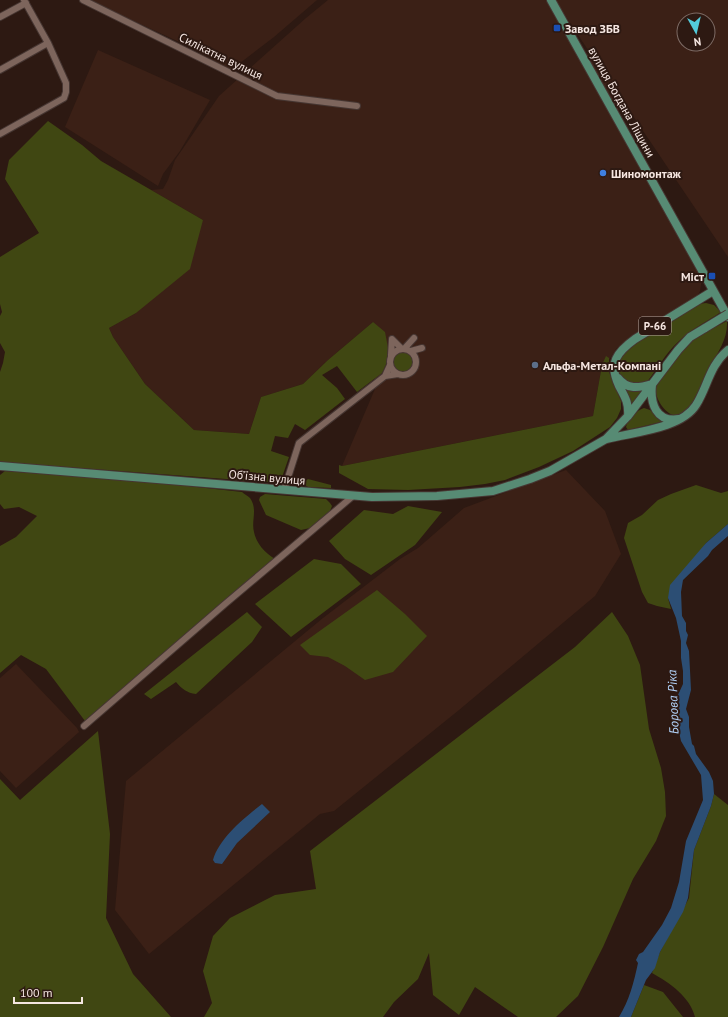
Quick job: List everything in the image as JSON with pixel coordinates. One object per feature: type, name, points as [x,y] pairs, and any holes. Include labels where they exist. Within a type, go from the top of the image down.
[{"type":"main road","name":"вулиця Богдана Ліщини","points":[[551,0],[713,291]]},
{"type":"main road","name":"Р-66","points":[[616,375],[614,364],[615,358],[623,348],[713,291],[728,316],[690,337],[652,384]]},
{"type":"main road","points":[[606,439],[662,427],[682,418],[696,405],[714,366],[728,350]]},
{"type":"main road","points":[[616,375],[620,381],[628,386],[638,388],[652,384]]},
{"type":"main road","points":[[616,375],[619,386],[627,399],[628,416]]},
{"type":"main road","points":[[606,439],[628,416],[652,384]]},
{"type":"main road","points":[[652,384],[652,404],[655,410],[659,414],[674,420],[682,418]]},
{"type":"main road","name":"Об’їзна вулиця","points":[[0,466],[353,496],[414,497],[493,491],[550,471],[606,439]]},
{"type":"street","name":"Силікатна вулиця","points":[[83,0],[277,96],[357,106]]},
{"type":"street","points":[[0,17],[25,1],[48,43],[66,83],[64,98],[0,134]]},
{"type":"street","points":[[0,70],[48,43]]},
{"type":"street","points":[[284,490],[299,443],[384,376],[390,365],[392,340],[416,356]]},
{"type":"street","points":[[384,376],[398,374],[406,375],[413,371],[416,365],[416,356],[422,348],[394,351],[391,356]]},
{"type":"street","points":[[390,365],[392,370],[398,374]]},
{"type":"street","points":[[84,726],[353,496]]},
{"type":"shaded area","points":[[88,0],[317,0],[274,37],[231,70],[186,45]]},
{"type":"shaded area","points":[[328,0],[547,0],[617,123],[702,278],[700,291],[697,297],[623,343],[616,349],[604,368],[602,365],[593,416],[342,466],[375,389],[373,322],[328,360],[303,384],[261,397],[249,434],[194,430],[145,384],[113,337],[109,328],[136,313],[203,220],[151,190],[163,189],[175,160],[219,96]]},
{"type":"shaded area","points":[[555,0],[728,0],[728,257],[627,107],[616,111],[586,55],[590,53]]},
{"type":"shaded area","points":[[98,50],[210,100],[180,151],[163,174],[158,186],[65,127]]},
{"type":"shaded area","points":[[566,470],[605,511],[621,554],[595,596],[459,710],[334,811],[320,814],[149,954],[115,910],[126,781],[323,618],[400,559],[418,548],[464,508]]},
{"type":"shaded area","points":[[16,664],[77,728],[79,732],[16,788],[0,771],[0,678]]},
{"type":"green space","points":[[48,121],[82,145],[101,161],[203,220],[190,269],[136,313],[109,328],[113,337],[145,384],[194,430],[249,434],[261,397],[303,384],[328,360],[373,322],[385,332],[388,348],[387,362],[382,373],[357,392],[337,366],[322,375],[337,388],[345,399],[305,430],[295,424],[288,438],[275,436],[271,451],[289,457],[280,483],[0,462],[0,372],[5,352],[0,343],[0,316],[2,312],[0,304],[0,257],[39,233],[5,179],[9,160]]},
{"type":"green space","points":[[706,303],[714,305],[721,312],[693,330],[678,342],[647,382],[630,384],[622,377],[618,369],[617,360],[622,351],[698,304]]},
{"type":"green space","points":[[727,321],[726,334],[722,345],[693,403],[684,413],[679,415],[674,415],[668,412],[657,396],[656,385],[658,381],[672,362],[692,340]]},
{"type":"green space","points":[[403,352],[410,355],[413,362],[410,369],[403,372],[396,369],[393,362],[396,355]]},
{"type":"green space","points":[[606,356],[609,358],[609,372],[621,401],[621,409],[617,418],[610,427],[573,451],[539,467],[505,480],[485,484],[408,490],[368,489],[339,473],[339,465],[342,466],[593,416],[602,365]]},
{"type":"green space","points":[[621,384],[636,391],[644,390],[632,406]]},
{"type":"green space","points":[[644,408],[650,410],[665,421],[628,430],[626,427],[630,418]]},
{"type":"green space","points":[[5,471],[152,482],[242,492],[250,498],[254,506],[253,528],[255,536],[264,551],[275,559],[85,721],[46,669],[21,655],[0,673],[0,546],[16,537],[37,516],[19,507],[4,509],[0,504],[0,475]]},
{"type":"green space","points":[[308,479],[331,485],[331,488],[308,487],[304,482]]},
{"type":"green space","points":[[696,485],[721,493],[728,491],[728,524],[706,543],[668,598],[671,609],[648,603],[642,592],[624,538],[628,523],[642,515],[658,500]]},
{"type":"green space","points":[[265,494],[326,499],[332,506],[330,511],[310,528],[301,530],[266,515],[259,500],[260,497]]},
{"type":"green space","points":[[408,506],[442,512],[415,545],[371,575],[345,559],[329,541],[364,510],[393,514]]},
{"type":"green space","points":[[314,559],[341,564],[361,584],[291,637],[255,604]]},
{"type":"green space","points":[[377,590],[405,614],[427,636],[393,672],[365,680],[345,666],[328,657],[310,655],[300,645]]},
{"type":"green space","points":[[247,612],[262,627],[252,642],[196,694],[190,693],[180,687],[176,682],[151,699],[144,694]]},
{"type":"green space","points":[[612,612],[628,636],[640,665],[649,729],[661,768],[665,792],[666,816],[656,841],[633,879],[603,947],[578,996],[556,1017],[518,1017],[475,987],[459,1015],[433,995],[429,953],[418,979],[394,1002],[383,1017],[204,1017],[212,1003],[203,971],[213,936],[230,918],[275,895],[316,889],[310,851],[575,647]]},
{"type":"green space","points":[[98,731],[110,834],[106,918],[133,974],[171,1017],[0,1017],[0,779],[20,800]]},
{"type":"green space","points":[[714,794],[728,805],[728,1017],[695,1017],[689,1003],[684,997],[666,981],[652,973],[660,952],[689,898],[694,850],[711,806]]},
{"type":"green space","points":[[644,985],[663,992],[683,1017],[631,1017]]},
{"type":"water","points":[[728,524],[728,536],[683,580],[681,592],[682,616],[686,623],[686,631],[688,635],[686,643],[689,651],[691,690],[686,709],[689,717],[692,744],[696,754],[709,772],[713,781],[714,794],[711,806],[694,850],[688,898],[683,912],[660,952],[655,968],[646,980],[631,1017],[619,1017],[626,1004],[633,984],[638,963],[636,960],[662,925],[671,908],[679,882],[686,841],[703,800],[701,775],[681,741],[679,732],[677,697],[683,684],[683,671],[681,641],[676,618],[668,598],[670,585],[706,543]]},
{"type":"water","points":[[262,804],[270,812],[237,843],[222,864],[215,863],[213,860],[216,852],[227,836]]},
{"type":"place","name":"Завод ЗБВ","points":[[557,28]]},
{"type":"place","name":"Шиномонтаж","points":[[603,173]]},
{"type":"place","name":"Міст","points":[[712,276]]},
{"type":"place","name":"Альфа-Метал-Компані","points":[[535,365]]},
{"type":"water label","name":"Борова Ріка","points":[[673,702]]}]
